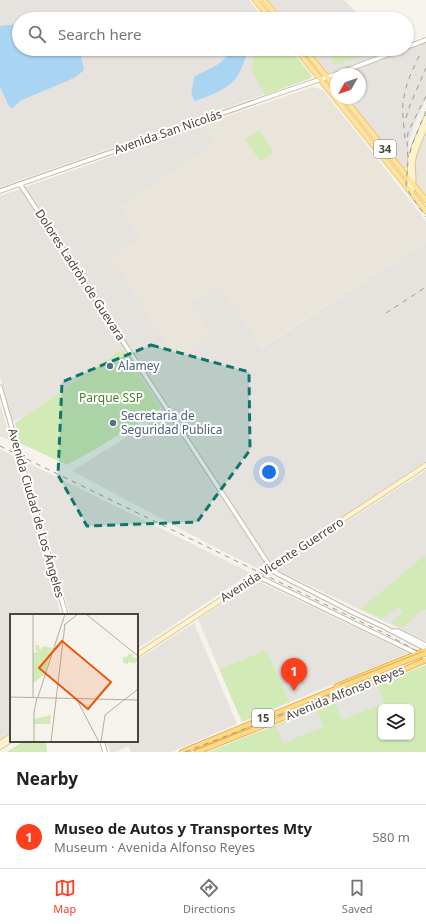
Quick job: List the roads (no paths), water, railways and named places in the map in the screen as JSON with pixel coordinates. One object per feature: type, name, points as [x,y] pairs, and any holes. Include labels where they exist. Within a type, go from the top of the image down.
[{"type":"highway","points":[[322,694],[330,688],[426,649]]},
{"type":"highway","name":"Avenida Alfonso Reyes","points":[[182,752],[426,653]]},
{"type":"highway","name":"Avenida Alfonso Reyes","points":[[197,752],[426,659]]},
{"type":"highway","points":[[312,706],[319,706],[426,663]]},
{"type":"highway","points":[[205,742],[216,744]]},
{"type":"main road","points":[[255,0],[265,12]]},
{"type":"main road","points":[[264,0],[274,12]]},
{"type":"main road","name":"34","points":[[302,56],[410,191],[426,208]]},
{"type":"main road","points":[[310,56],[330,81]]},
{"type":"main road","name":"34","points":[[349,104],[426,200]]},
{"type":"main road","points":[[410,191],[412,150],[426,118]]},
{"type":"main road","points":[[410,191],[413,185],[414,156],[426,126]]},
{"type":"main road","points":[[383,157],[388,153]]},
{"type":"main road","name":"Avenida Vicente Guerrero","points":[[138,654],[426,465]]},
{"type":"main road","points":[[0,743],[10,737]]},
{"type":"main road","points":[[0,747],[10,741]]},
{"type":"street","points":[[414,44],[426,40]]},
{"type":"street","name":"Avenida San Nicolás","points":[[352,68],[384,56]]},
{"type":"street","name":"Avenida San Nicolás","points":[[0,191],[330,77]]},
{"type":"street","name":"Dolores Ladròn de Guevara","points":[[20,184],[271,568]]},
{"type":"street","name":"Avenida Ciudad de Los Ángeles","points":[[0,387],[66,614]]},
{"type":"street","points":[[271,568],[275,573],[426,649]]},
{"type":"street","points":[[257,576],[426,659]]},
{"type":"street","points":[[337,616],[340,606]]},
{"type":"street","points":[[392,631],[398,631],[426,644]]},
{"type":"street","points":[[102,742],[105,752]]},
{"type":"water","points":[[12,25],[12,56],[81,56],[84,69],[83,71],[74,78],[20,101],[13,108],[11,108],[0,87],[0,26]]},
{"type":"water","points":[[226,56],[246,56],[239,74],[230,84],[211,95],[195,101],[192,94],[194,77],[224,60]]},
{"type":"railway","points":[[405,138],[403,102],[408,81],[419,56]]},
{"type":"railway","points":[[406,118],[426,68]]},
{"type":"railway","points":[[426,96],[408,133],[406,185],[411,196],[426,217]]},
{"type":"railway","points":[[410,153],[426,111]]},
{"type":"railway","points":[[386,313],[426,287]]},
{"type":"railway","points":[[0,446],[386,634],[426,656]]},
{"type":"railway","points":[[185,752],[311,703],[401,665]]},
{"type":"place","name":"Alamey","points":[[110,366]]},
{"type":"place","name":"Secretaria de Seguridad Publica","points":[[113,423]]},
{"type":"place","name":"Museo de Autos y Transportes Mty","points":[[294,691]]},
{"type":"park label","name":"Parque SSP","points":[[111,398]]}]
